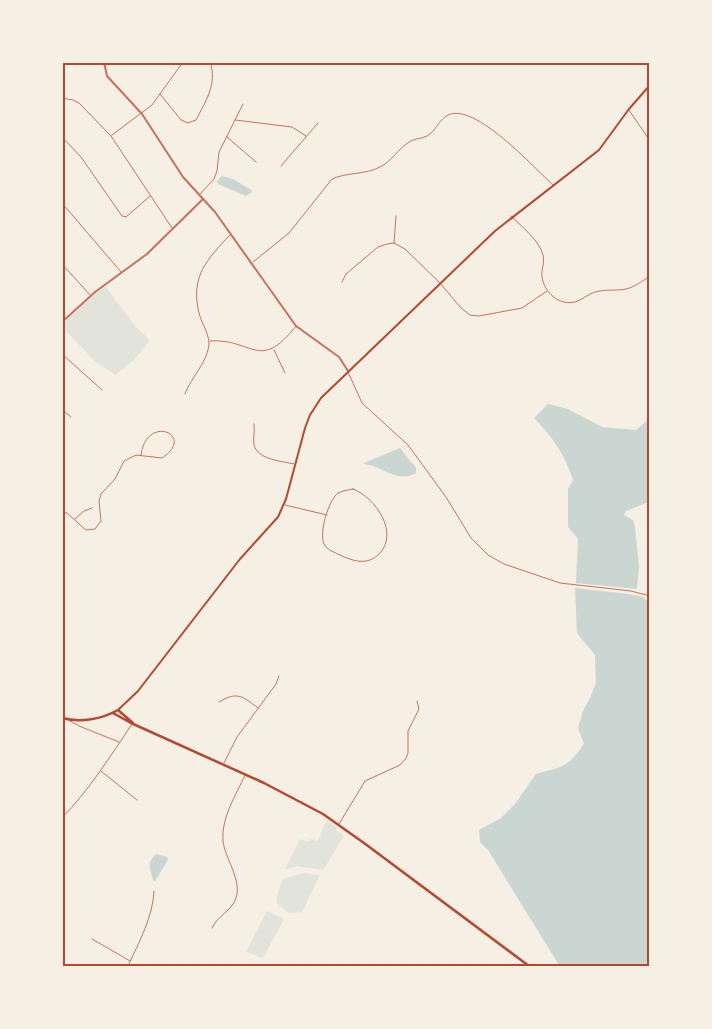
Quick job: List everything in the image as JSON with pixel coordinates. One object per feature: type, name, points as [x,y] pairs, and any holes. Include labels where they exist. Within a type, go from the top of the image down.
[{"type":"main road","points":[[62,718],[70,720],[94,719],[112,713],[118,710],[138,691],[237,563],[273,523],[284,504],[305,428],[314,409],[325,393],[511,216],[599,150],[629,109],[650,85]]},
{"type":"main road","points":[[118,710],[133,723]]},
{"type":"main road","points":[[112,713],[246,774],[304,803],[338,824],[529,966]]},
{"type":"street","points":[[104,62],[107,76],[142,114],[183,177],[215,212],[296,326],[339,358],[348,371],[362,403],[408,445],[446,497],[471,538],[488,555],[504,564],[560,583],[631,591],[650,596]]},
{"type":"street","points":[[111,136],[152,105],[183,62]]},
{"type":"street","points":[[160,94],[181,120],[188,123],[196,120],[212,85],[213,78],[210,62]]},
{"type":"street","points":[[62,98],[79,102],[111,136],[173,228]]},
{"type":"street","points":[[199,195],[214,179],[219,152],[243,104]]},
{"type":"street","points":[[629,109],[650,141]]},
{"type":"street","points":[[252,263],[289,233],[332,179],[339,176],[373,171],[382,166],[407,143],[432,133],[443,118],[456,112],[465,114],[493,129],[553,185]]},
{"type":"street","points":[[236,120],[292,127],[306,136]]},
{"type":"street","points":[[281,166],[318,123]]},
{"type":"street","points":[[226,136],[256,162]]},
{"type":"street","points":[[62,137],[81,156],[122,216],[130,215],[151,196]]},
{"type":"street","points":[[62,322],[90,295],[147,254],[203,199]]},
{"type":"street","points":[[62,203],[121,272]]},
{"type":"street","points":[[394,243],[397,223],[396,216]]},
{"type":"street","points":[[511,216],[538,244],[543,254],[544,265],[542,275],[547,291],[558,300],[574,302],[594,292],[626,289],[639,284],[650,276]]},
{"type":"street","points":[[185,394],[205,358],[209,341],[199,315],[197,285],[207,260],[231,235]]},
{"type":"street","points":[[342,282],[346,274],[378,248],[394,243],[405,249],[440,283],[465,312],[474,316],[522,308],[547,291]]},
{"type":"street","points":[[62,264],[90,295]]},
{"type":"street","points":[[209,341],[231,342],[246,349],[260,351],[274,349],[282,343],[296,326]]},
{"type":"street","points":[[274,349],[285,373]]},
{"type":"street","points":[[62,354],[102,390]]},
{"type":"street","points":[[62,409],[71,417]]},
{"type":"street","points":[[254,424],[255,448],[260,454],[295,464]]},
{"type":"street","points":[[62,512],[67,513],[86,530],[97,528],[101,521],[99,501],[101,494],[115,479],[124,461],[132,456],[141,454],[162,458],[173,449],[175,444],[174,438],[169,432],[163,431],[151,434],[144,441],[141,454]]},
{"type":"street","points":[[353,489],[358,491],[373,503],[386,527],[387,539],[383,549],[374,558],[356,562],[331,551],[324,543],[322,536],[322,529],[327,515],[332,501],[338,493],[353,489]]},
{"type":"street","points":[[284,504],[327,515]]},
{"type":"street","points":[[75,520],[84,511],[92,508]]},
{"type":"street","points":[[224,764],[237,737],[277,682],[279,676]]},
{"type":"street","points":[[219,702],[228,696],[236,695],[244,697],[258,708]]},
{"type":"street","points":[[338,824],[365,780],[400,765],[406,758],[408,753],[408,731],[419,709],[417,700]]},
{"type":"street","points":[[70,720],[79,726],[120,743]]},
{"type":"street","points":[[62,818],[76,804],[133,723]]},
{"type":"street","points":[[100,771],[137,800]]},
{"type":"street","points":[[212,928],[231,908],[236,898],[237,889],[223,843],[223,829],[246,774]]},
{"type":"street","points":[[62,874],[62,887]]},
{"type":"street","points":[[128,966],[154,902],[154,891]]},
{"type":"street","points":[[92,939],[131,961]]},
{"type":"shaded area","points":[[222,176],[233,179],[252,192],[246,196],[218,184],[217,181]]},
{"type":"shaded area","points":[[105,286],[136,327],[150,340],[134,360],[115,375],[96,362],[63,328],[63,324]]},
{"type":"shaded area","points":[[548,404],[568,409],[602,427],[636,430],[649,419],[649,502],[626,511],[624,515],[633,520],[635,527],[639,567],[637,589],[576,583],[578,539],[568,527],[568,489],[573,480],[557,446],[534,418]]},
{"type":"shaded area","points":[[400,448],[416,468],[416,473],[401,476],[364,464],[364,463]]},
{"type":"shaded area","points":[[575,588],[629,594],[643,597],[649,602],[649,966],[559,965],[488,850],[480,842],[479,830],[501,818],[515,804],[536,774],[564,765],[573,758],[584,744],[578,728],[583,711],[596,683],[595,655],[577,633]]},
{"type":"shaded area","points":[[326,820],[337,827],[336,830],[344,836],[323,870],[297,866],[285,869],[300,839],[308,842],[310,839],[318,841]]},
{"type":"shaded area","points":[[156,854],[167,857],[168,860],[155,881],[153,880],[150,864]]},
{"type":"shaded area","points":[[303,873],[318,875],[319,877],[302,912],[289,913],[277,903],[277,896],[283,879]]},
{"type":"shaded area","points":[[267,911],[284,919],[263,958],[246,952]]}]
